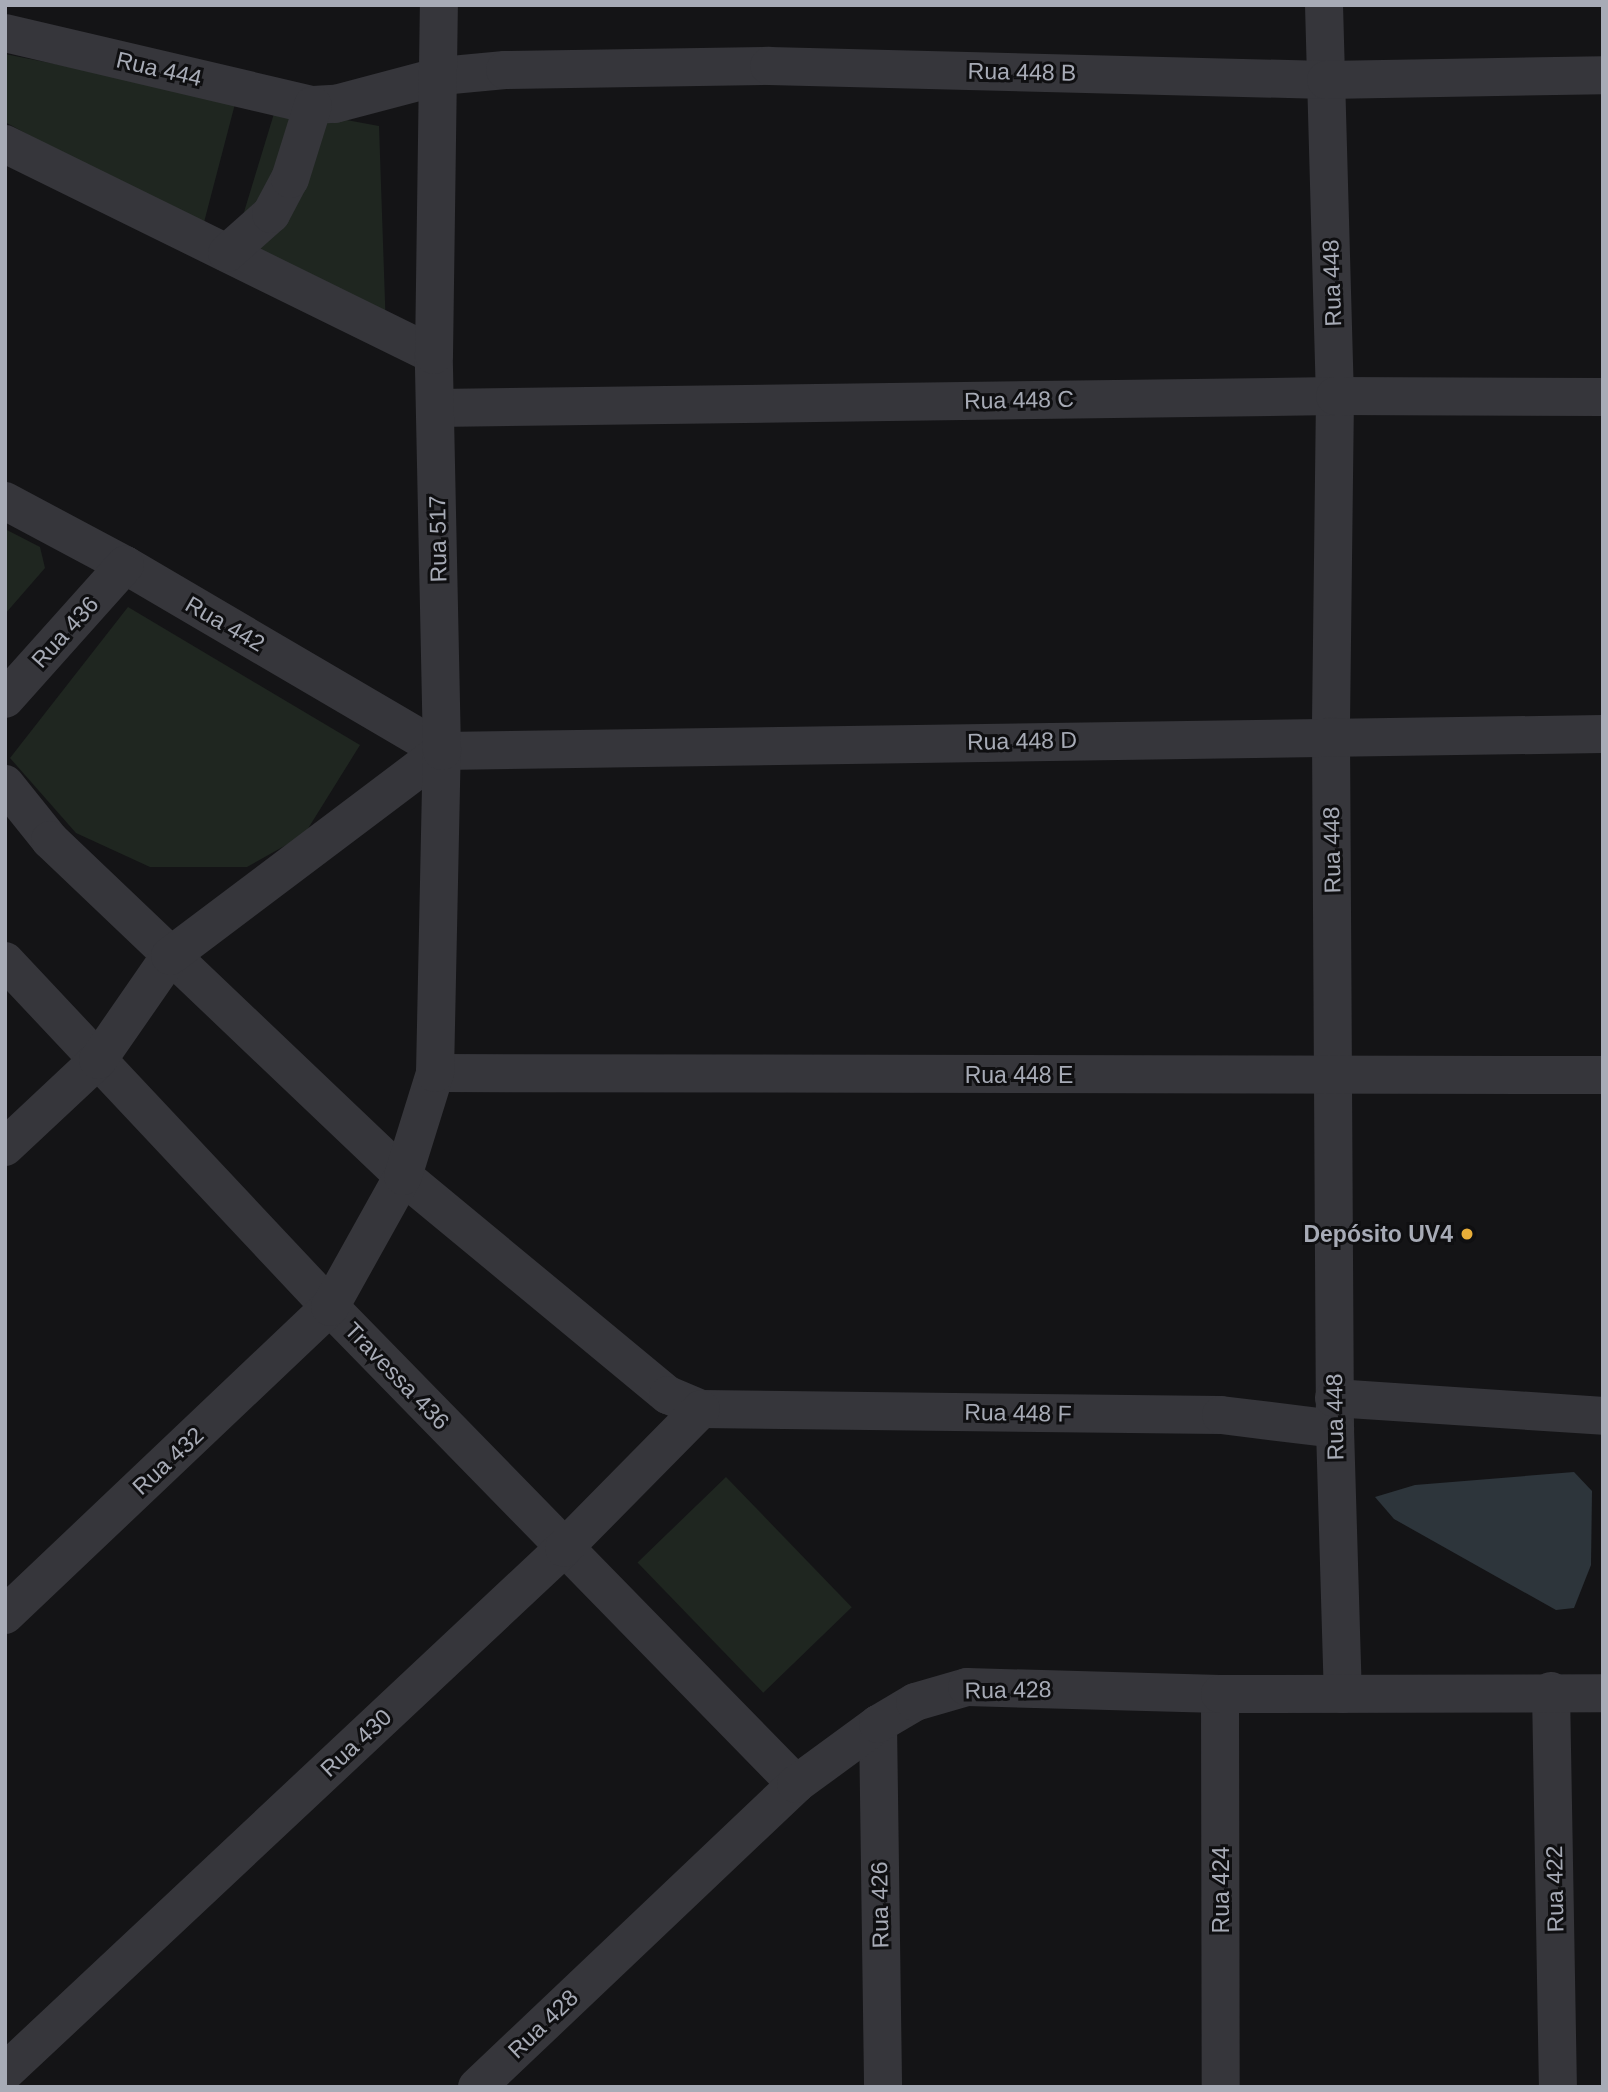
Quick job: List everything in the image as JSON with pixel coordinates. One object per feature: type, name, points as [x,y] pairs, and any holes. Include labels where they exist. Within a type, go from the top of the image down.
[{"type":"street","name":"Rua 517","points":[[403,1176],[435,1073],[442,751],[434,355],[441,76],[439,5]]},
{"type":"street","name":"Rua 448","points":[[1324,5],[1335,396],[1331,736],[1334,1413],[1343,1694]]},
{"type":"street","name":"Rua 444","points":[[5,33],[313,105],[335,104],[441,76]]},
{"type":"street","name":"Rua 448 B","points":[[441,76],[505,70],[769,66],[1326,80],[1603,75]]},
{"type":"street","points":[[227,253],[271,214],[290,179],[313,105]]},
{"type":"street","points":[[5,144],[434,355]]},
{"type":"street","name":"Rua 448 C","points":[[436,408],[1335,396],[1603,397]]},
{"type":"street","name":"Rua 442","points":[[5,501],[125,565],[442,751]]},
{"type":"street","name":"Rua 436","points":[[5,699],[125,565]]},
{"type":"street","name":"Rua 448 D","points":[[442,751],[1603,734]]},
{"type":"street","points":[[5,1147],[98,1060],[170,956],[442,751]]},
{"type":"street","points":[[5,783],[50,840],[403,1176],[668,1395],[701,1409]]},
{"type":"street","name":"Travessa 436","points":[[5,961],[330,1307],[796,1784]]},
{"type":"street","name":"Rua 448 E","points":[[435,1073],[1603,1075]]},
{"type":"street","name":"Rua 432","points":[[5,1615],[330,1307],[403,1176]]},
{"type":"street","name":"Rua 448 F","points":[[701,1409],[1603,1416]]},
{"type":"street","name":"Rua 430","points":[[5,2072],[564,1548],[701,1409]]},
{"type":"street","name":"Rua 428","points":[[477,2087],[796,1784],[877,1724],[915,1702],[967,1687],[1220,1694],[1551,1691],[1603,1693]]},
{"type":"street","name":"Rua 422","points":[[1551,1691],[1558,2087]]},
{"type":"street","name":"Rua 424","points":[[1220,1694],[1221,2087]]},
{"type":"street","name":"Rua 426","points":[[877,1724],[883,2087]]},
{"type":"shaded area","points":[[5,54],[236,100],[202,230],[5,122]]},
{"type":"shaded area","points":[[276,107],[379,126],[386,331],[234,245]]},
{"type":"shaded area","points":[[5,529],[40,547],[45,568],[5,614]]},
{"type":"shaded area","points":[[128,607],[360,745],[304,835],[247,867],[150,867],[76,833],[10,758]]},
{"type":"shaded area","points":[[1574,1472],[1592,1491],[1591,1565],[1574,1608],[1556,1610],[1394,1519],[1375,1497],[1415,1485]]},
{"type":"shaded area","points":[[726,1477],[852,1607],[763,1693],[638,1562]]},
{"type":"place","name":"Depósito UV4","points":[[1467,1234]]}]
